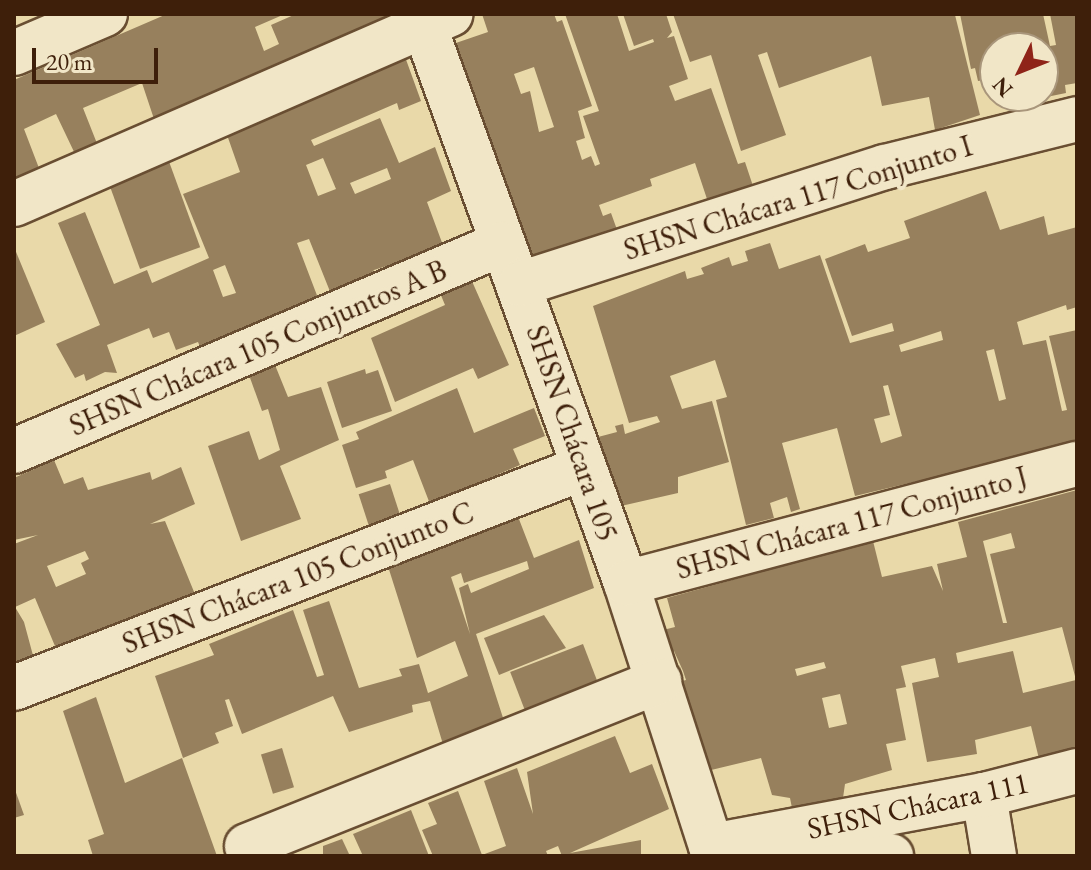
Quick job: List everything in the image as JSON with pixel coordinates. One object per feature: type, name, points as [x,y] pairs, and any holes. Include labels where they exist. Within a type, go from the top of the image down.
[{"type":"street","points":[[14,53],[105,14]]},
{"type":"street","points":[[14,204],[431,17]]},
{"type":"street","name":"SHSN Chácara 105","points":[[431,17],[501,244],[520,284],[626,583],[713,851]]},
{"type":"street","name":"SHSN Chácara 117 Conjunto I","points":[[520,284],[885,167],[1077,119]]},
{"type":"street","name":"SHSN Chácara 105 Conjuntos A B","points":[[14,451],[501,244]]},
{"type":"street","name":"SHSN Chácara 117 Conjunto J","points":[[626,583],[1077,464]]},
{"type":"street","name":"SHSN Chácara 105 Conjunto C","points":[[14,688],[583,468]]},
{"type":"street","points":[[247,846],[659,681]]},
{"type":"street","name":"SHSN Chácara 111","points":[[713,851],[758,838],[984,795],[1077,771]]},
{"type":"street","points":[[984,795],[994,856]]},
{"type":"street","points":[[758,838],[891,856]]},
{"type":"building","points":[[167,14],[285,14],[255,27],[264,51],[279,44],[271,25],[296,14],[389,14],[391,20],[156,125],[142,83],[83,108],[98,146],[76,156],[56,114],[24,129],[42,176],[14,187],[14,80]]},
{"type":"building","points":[[482,14],[554,14],[557,22],[562,20],[592,106],[578,111],[585,138],[576,141],[582,160],[591,156],[595,166],[600,164],[583,116],[599,111],[565,14],[617,14],[629,51],[654,42],[653,39],[634,46],[623,14],[666,14],[672,32],[667,38],[674,36],[688,79],[669,86],[675,101],[711,88],[738,164],[745,162],[755,192],[710,208],[695,163],[650,179],[652,186],[599,205],[603,216],[611,213],[620,238],[528,269],[450,45],[488,32]],"holes":[[[534,67],[554,127],[539,132],[530,91],[521,94],[514,74]]]},
{"type":"building","points":[[673,14],[955,15],[980,115],[935,130],[929,97],[882,106],[871,56],[779,88],[767,52],[758,55],[786,135],[741,151],[711,55],[690,62]]},
{"type":"building","points":[[960,14],[1043,14],[1047,32],[979,32],[979,81],[975,68],[971,69]]},
{"type":"building","points":[[1050,14],[1077,14],[1077,83],[1065,85],[1066,93],[1059,94],[1059,32],[1053,32]]},
{"type":"building","points":[[404,54],[421,101],[399,110],[397,103],[311,140],[314,146],[380,118],[399,163],[435,147],[451,191],[427,202],[444,248],[374,270],[367,279],[331,294],[309,239],[297,243],[318,298],[203,354],[198,342],[176,350],[169,332],[153,338],[149,328],[107,345],[117,373],[105,372],[86,381],[84,374],[75,378],[56,344],[100,325],[58,223],[85,212],[114,284],[147,270],[152,283],[209,258],[183,194],[240,172],[226,132]],"holes":[[[323,158],[336,189],[318,196],[306,165]],[[387,168],[391,179],[355,194],[350,183]],[[225,265],[236,293],[223,297],[213,270]]]},
{"type":"building","points":[[167,156],[200,247],[140,269],[107,178]]},
{"type":"building","points":[[986,191],[1000,230],[1044,216],[1048,235],[1077,227],[1077,307],[1067,310],[1066,305],[1017,322],[1023,345],[1046,340],[1062,411],[1067,410],[1049,336],[1077,330],[1077,443],[855,496],[837,428],[782,443],[800,509],[791,512],[787,497],[770,503],[774,518],[746,525],[716,400],[727,397],[715,360],[670,376],[682,409],[712,401],[729,462],[678,477],[678,493],[621,506],[598,437],[617,432],[615,426],[623,424],[625,434],[660,422],[657,416],[629,423],[593,306],[685,271],[687,279],[704,274],[701,268],[729,257],[732,266],[748,261],[745,251],[770,243],[779,269],[820,255],[850,343],[894,331],[892,323],[852,336],[825,259],[865,244],[868,252],[910,238],[904,221]],"holes":[[[941,331],[943,340],[901,352],[899,345]],[[994,349],[1006,399],[999,401],[986,351]],[[888,385],[902,436],[881,443],[874,419],[890,415],[883,386]]]},
{"type":"building","points":[[14,247],[45,322],[14,336]]},
{"type":"building","points":[[471,279],[509,365],[478,379],[473,368],[395,402],[371,338],[445,305],[440,293]]},
{"type":"building","points":[[275,365],[288,397],[321,387],[339,440],[280,466],[301,519],[241,541],[208,446],[249,431],[259,460],[280,450],[268,409],[262,411],[249,375]]},
{"type":"building","points":[[365,369],[366,374],[378,370],[392,411],[342,428],[327,382]]},
{"type":"building","points":[[457,388],[474,433],[534,408],[545,436],[513,449],[520,465],[430,504],[413,460],[385,471],[387,478],[356,488],[342,445],[359,439],[356,432]]},
{"type":"building","points":[[54,460],[64,484],[83,477],[88,490],[150,472],[152,480],[181,467],[195,504],[150,524],[165,521],[199,604],[62,663],[35,598],[15,607],[24,622],[38,674],[14,672],[14,544],[38,535],[14,540],[14,478]],"holes":[[[85,551],[89,559],[81,563],[86,574],[56,587],[47,566]]]},
{"type":"building","points":[[390,484],[401,517],[369,527],[359,494]]},
{"type":"building","points":[[1077,490],[1077,754],[1040,763],[1031,726],[975,740],[977,754],[927,762],[912,683],[939,677],[935,658],[901,666],[906,687],[896,689],[906,740],[886,744],[892,770],[845,784],[843,798],[792,808],[790,798],[772,795],[761,758],[707,771],[678,682],[686,680],[683,671],[674,651],[666,653],[659,631],[675,627],[667,598],[873,541],[882,577],[932,566],[943,591],[937,564],[967,557],[958,522]],"holes":[[[1011,533],[1015,548],[990,554],[1007,623],[1003,623],[983,541]],[[1062,627],[1076,680],[1023,693],[1013,651],[958,663],[956,653]],[[824,662],[826,668],[797,676],[795,669]],[[840,694],[847,724],[829,728],[822,698]]]},
{"type":"building","points":[[517,514],[534,558],[579,540],[594,588],[476,634],[505,724],[445,751],[430,701],[412,705],[413,712],[349,732],[333,696],[242,734],[229,699],[225,700],[233,726],[215,733],[219,743],[183,758],[155,676],[214,655],[209,644],[293,610],[317,677],[324,675],[303,610],[329,601],[359,688],[402,676],[399,669],[419,664],[428,693],[468,676],[455,641],[417,658],[386,560],[490,523],[492,529]],"holes":[[[527,561],[529,569],[471,593],[468,584],[459,588],[470,634],[451,577],[461,573],[464,583]]]},
{"type":"building","points":[[544,615],[566,648],[499,675],[484,638]]},
{"type":"building","points":[[583,644],[599,686],[526,714],[510,672]]},
{"type":"building","points":[[96,697],[125,783],[182,758],[217,856],[93,856],[88,840],[104,834],[63,711]]},
{"type":"building","points":[[615,736],[630,773],[652,764],[669,809],[570,853],[641,840],[641,856],[562,856],[558,846],[546,851],[548,856],[433,856],[422,830],[437,824],[428,803],[458,791],[482,855],[506,846],[484,781],[517,768],[533,814],[527,772]]},
{"type":"building","points":[[282,748],[294,787],[273,794],[261,754]]},
{"type":"building","points":[[14,787],[24,815],[14,818]]},
{"type":"building","points":[[411,810],[429,856],[363,856],[353,834]]},
{"type":"building","points":[[342,839],[350,856],[323,856],[323,846]]}]
